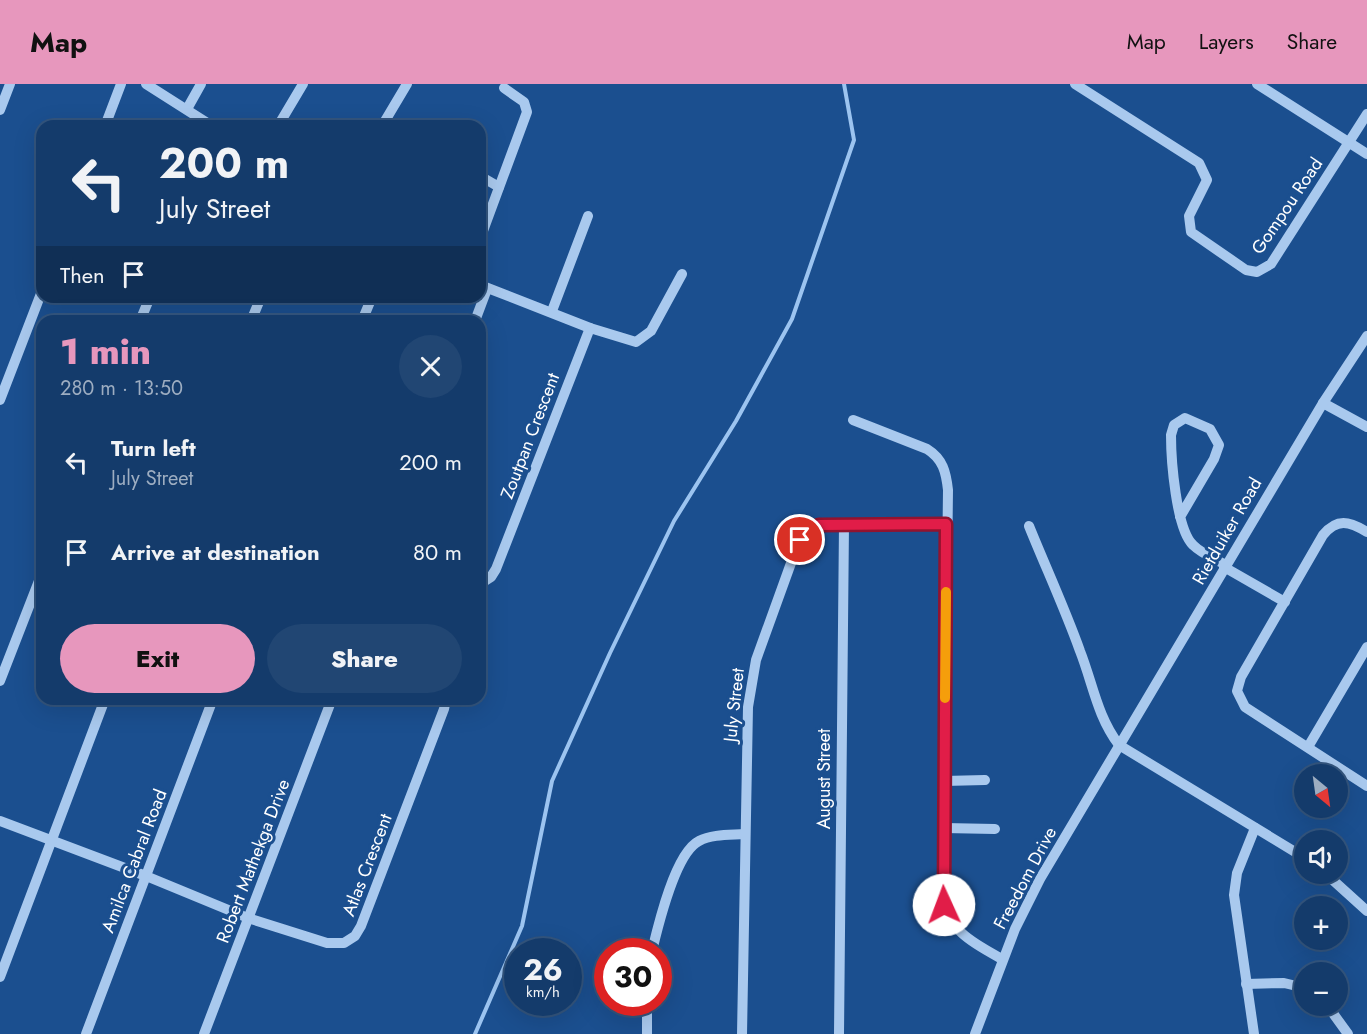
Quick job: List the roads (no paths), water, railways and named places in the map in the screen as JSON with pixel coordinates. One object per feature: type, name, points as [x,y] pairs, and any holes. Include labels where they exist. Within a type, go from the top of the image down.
[{"type":"street","points":[[0,110],[10,84]]},
{"type":"street","points":[[107,120],[121,84]]},
{"type":"street","points":[[146,84],[203,120]]},
{"type":"street","points":[[186,109],[201,84]]},
{"type":"street","points":[[282,120],[303,84]]},
{"type":"street","points":[[386,120],[407,84]]},
{"type":"street","name":"Gompou Road","points":[[1075,84],[1199,164],[1207,180],[1189,216],[1191,232],[1198,239],[1251,271],[1262,271],[1271,264],[1349,142]]},
{"type":"street","points":[[1257,84],[1367,154]]},
{"type":"street","points":[[486,223],[527,112],[524,102],[504,88]]},
{"type":"street","points":[[1349,142],[1367,114]]},
{"type":"street","points":[[486,179],[499,187]]},
{"type":"street","points":[[552,311],[588,216]]},
{"type":"street","points":[[486,288],[626,341],[640,341],[651,331],[682,274]]},
{"type":"street","points":[[0,400],[37,303]]},
{"type":"street","name":"Zoutpan Crescent","points":[[486,580],[496,569],[590,328]]},
{"type":"street","name":"Rietduiker Road","points":[[1119,745],[1323,403],[1367,336]]},
{"type":"street","points":[[1323,403],[1367,427]]},
{"type":"street","points":[[1180,517],[1214,459],[1219,445],[1210,429],[1185,418],[1174,425],[1171,435],[1180,517],[1184,531],[1193,545],[1285,602]]},
{"type":"street","points":[[853,420],[934,453],[944,468],[947,478],[943,896],[947,914],[965,938],[1002,959]]},
{"type":"street","points":[[1367,532],[1346,522],[1332,525],[1323,535],[1241,677],[1237,692],[1245,707],[1367,786]]},
{"type":"street","name":"August Street","points":[[839,1034],[844,524]]},
{"type":"street","name":"July Street","points":[[742,1034],[747,707],[756,660],[803,534],[813,526],[946,524]]},
{"type":"street","points":[[1029,526],[1081,652],[1105,727],[1119,745],[1294,851]]},
{"type":"street","points":[[0,681],[36,588]]},
{"type":"street","points":[[1308,747],[1367,647]]},
{"type":"street","points":[[0,977],[103,705]]},
{"type":"street","name":"Amilca Cabral Road","points":[[86,1034],[211,705]]},
{"type":"street","name":"Robert Mathekga Drive","points":[[204,1034],[330,705]]},
{"type":"street","name":"Atlas Crescent","points":[[0,822],[146,876],[248,918],[332,944],[344,943],[355,936],[444,705]]},
{"type":"street","name":"Freedom Drive","points":[[975,1034],[1002,959],[1040,879],[1119,745]]},
{"type":"street","points":[[944,781],[985,780]]},
{"type":"street","points":[[944,828],[995,829]]},
{"type":"street","points":[[1254,1034],[1234,884],[1255,828]]},
{"type":"street","points":[[656,938],[662,914],[686,853],[699,841],[708,838],[744,834]]},
{"type":"street","points":[[1337,884],[1367,911]]},
{"type":"street","points":[[1246,984],[1284,983],[1294,985]]},
{"type":"street","points":[[646,1034],[647,1016]]},
{"type":"street","points":[[1336,1016],[1348,1034]]},
{"type":"waterway","points":[[475,1034],[522,926],[552,781],[610,653],[674,521],[736,421],[792,319],[854,140],[844,84]]}]
